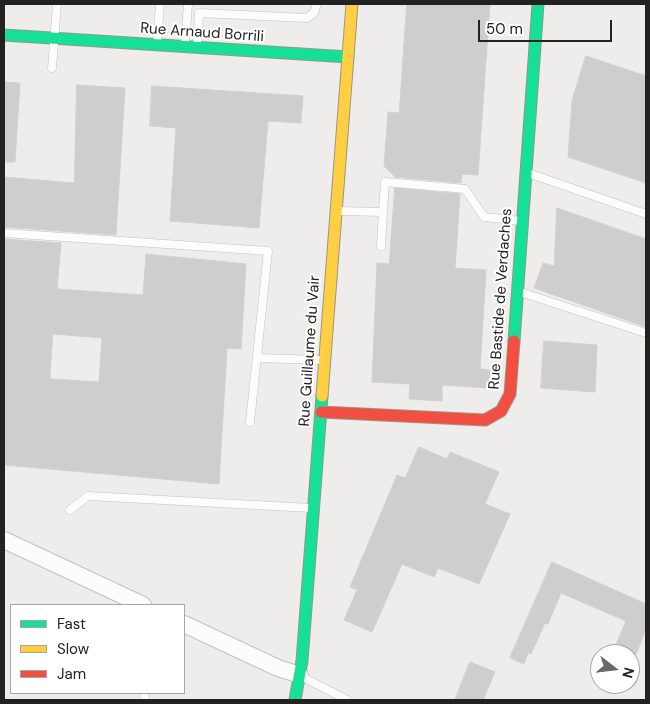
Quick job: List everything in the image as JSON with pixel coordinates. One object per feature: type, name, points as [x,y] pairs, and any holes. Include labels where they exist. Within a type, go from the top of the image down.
[{"type":"street","name":"Rue Guillaume du Vair","points":[[296,700],[300,675],[352,4]]},
{"type":"street","name":"Rue Bastide de Verdaches","points":[[320,412],[484,420],[496,416],[506,407],[510,394],[538,4]]},
{"type":"street","name":"Rue Arnaud Borrili","points":[[4,35],[348,57]]},
{"type":"street","points":[[4,540],[142,604]]},
{"type":"street","points":[[185,624],[278,668],[300,675]]},
{"type":"lane","points":[[52,68],[57,4]]},
{"type":"lane","points":[[157,45],[160,4]]},
{"type":"lane","points":[[184,47],[188,4]]},
{"type":"lane","points":[[196,48],[199,12],[307,18],[314,13],[317,4]]},
{"type":"lane","points":[[526,173],[646,214]]},
{"type":"lane","points":[[381,246],[385,182],[465,189],[484,217],[523,221]]},
{"type":"lane","points":[[336,211],[383,212]]},
{"type":"lane","points":[[4,233],[268,250],[250,422]]},
{"type":"lane","points":[[518,292],[646,333]]},
{"type":"lane","points":[[257,358],[324,360]]},
{"type":"lane","points":[[70,510],[88,496],[313,508]]},
{"type":"lane","points":[[300,675],[347,700]]},
{"type":"building","points":[[407,4],[490,4],[478,175],[462,174],[461,183],[395,177],[384,166],[388,112],[399,113]]},
{"type":"building","points":[[586,56],[646,76],[646,183],[568,157],[572,101]]},
{"type":"building","points":[[4,82],[20,83],[15,162],[4,162]]},
{"type":"building","points":[[77,85],[125,88],[116,235],[4,227],[4,177],[74,183]]},
{"type":"building","points":[[152,86],[303,96],[301,123],[268,121],[259,228],[170,221],[176,128],[150,126]]},
{"type":"building","points":[[395,188],[460,194],[455,268],[486,270],[480,369],[490,370],[488,388],[442,385],[442,401],[409,399],[410,384],[372,382],[377,263],[389,264]]},
{"type":"building","points":[[557,208],[646,239],[646,327],[534,288],[543,263],[554,266]]},
{"type":"building","points":[[4,239],[61,243],[57,289],[143,295],[146,254],[246,264],[241,349],[227,348],[219,484],[4,465]],"holes":[[[53,334],[102,338],[99,382],[50,379]]]},
{"type":"building","points":[[544,341],[597,345],[595,392],[541,388]]},
{"type":"building","points":[[419,447],[447,459],[450,452],[499,472],[485,504],[510,514],[479,584],[438,568],[434,577],[402,564],[372,632],[344,620],[357,590],[350,587],[397,475],[405,478]]},
{"type":"building","points":[[552,562],[646,604],[646,629],[640,644],[616,644],[626,621],[561,593],[548,624],[545,623],[531,654],[528,653],[524,664],[510,658]]},
{"type":"building","points":[[470,662],[495,672],[483,700],[455,700]]},
{"type":"traffic: fast","points":[[514,341],[538,4]]},
{"type":"traffic: fast","points":[[4,35],[348,57]]},
{"type":"traffic: fast","points":[[295,700],[302,661],[322,396]]},
{"type":"traffic: slow","points":[[322,396],[352,4]]},
{"type":"traffic: jam","points":[[321,412],[485,420],[501,411],[510,394],[514,341]]}]
